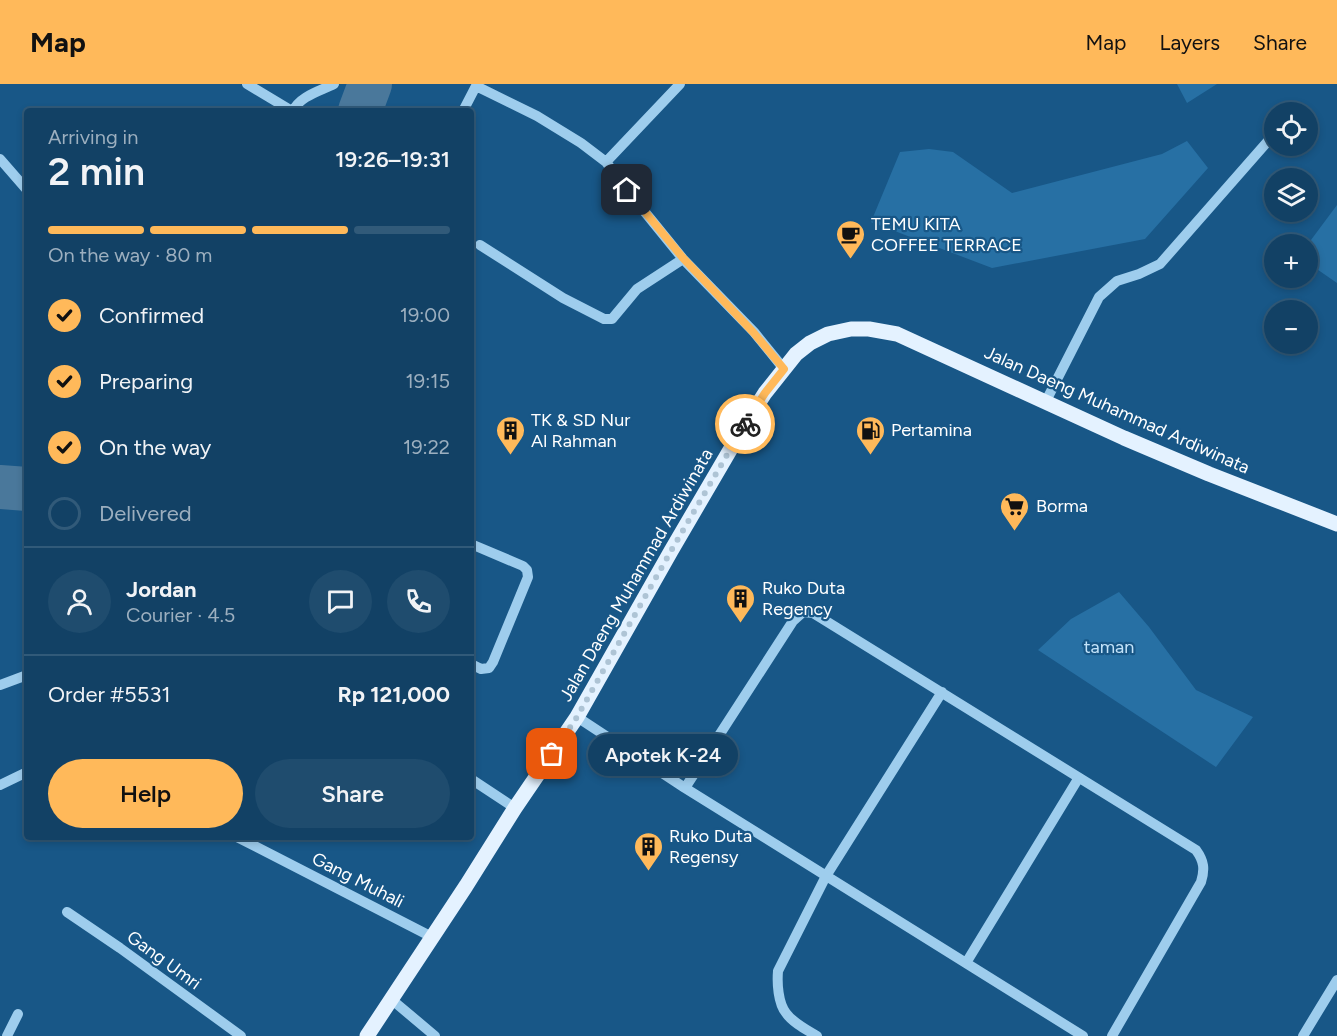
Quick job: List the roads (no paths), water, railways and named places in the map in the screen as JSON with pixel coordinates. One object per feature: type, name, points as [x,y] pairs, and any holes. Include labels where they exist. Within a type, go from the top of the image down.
[{"type":"main road","name":"Jalan Daeng Muhammad Ardiwinata","points":[[367,1036],[577,717],[747,421],[765,393],[796,354],[810,343],[828,334],[851,329],[869,329],[897,334],[1124,438],[1337,524]]},
{"type":"street","points":[[246,84],[287,108]]},
{"type":"street","points":[[294,108],[306,98],[334,84]]},
{"type":"street","points":[[606,162],[680,84]]},
{"type":"street","points":[[465,108],[476,86],[537,116],[581,143],[606,162],[683,258],[753,332],[784,369]]},
{"type":"street","points":[[1046,401],[1099,297],[1117,281],[1160,264],[1264,146]]},
{"type":"street","points":[[0,159],[24,187]]},
{"type":"street","points":[[480,244],[563,298],[604,319],[612,319],[637,289],[683,258]]},
{"type":"street","points":[[474,545],[523,566],[527,570],[528,577],[493,662],[489,668],[481,669],[474,666]]},
{"type":"street","points":[[685,788],[793,621],[803,612],[813,613],[1196,850],[1204,872],[1201,882],[1112,1036]]},
{"type":"street","points":[[0,685],[24,676]]},
{"type":"street","points":[[817,1036],[796,1023],[785,1012],[777,986],[778,971],[826,876],[942,692]]},
{"type":"street","points":[[577,717],[685,788],[1076,1034]]},
{"type":"street","points":[[0,785],[24,773]]},
{"type":"street","points":[[966,963],[1078,779]]},
{"type":"street","points":[[474,781],[515,808]]},
{"type":"street","name":"Gang Muhali","points":[[243,840],[432,937]]},
{"type":"street","name":"Gang Umri","points":[[67,912],[241,1036]]},
{"type":"street","points":[[1304,1036],[1337,980]]},
{"type":"street","points":[[391,999],[435,1036]]},
{"type":"street","points":[[8,1036],[18,1014]]},
{"type":"waterway","points":[[361,108],[370,84]]},
{"type":"waterway","points":[[0,487],[24,489]]},
{"type":"place","name":"TEMU KITA COFFEE TERRACE","points":[[850,260]]},
{"type":"place","name":"TK & SD Nur Al Rahman","points":[[510,456]]},
{"type":"place","name":"Pertamina","points":[[870,456]]},
{"type":"place","name":"Borma","points":[[1015,532]]},
{"type":"place","name":"Ruko Duta Regency","points":[[741,624]]},
{"type":"place","name":"Apotek K-24","points":[[552,754]]},
{"type":"place","name":"Ruko Duta Regensy","points":[[648,872]]},
{"type":"park label","name":"taman","points":[[1109,647]]}]
